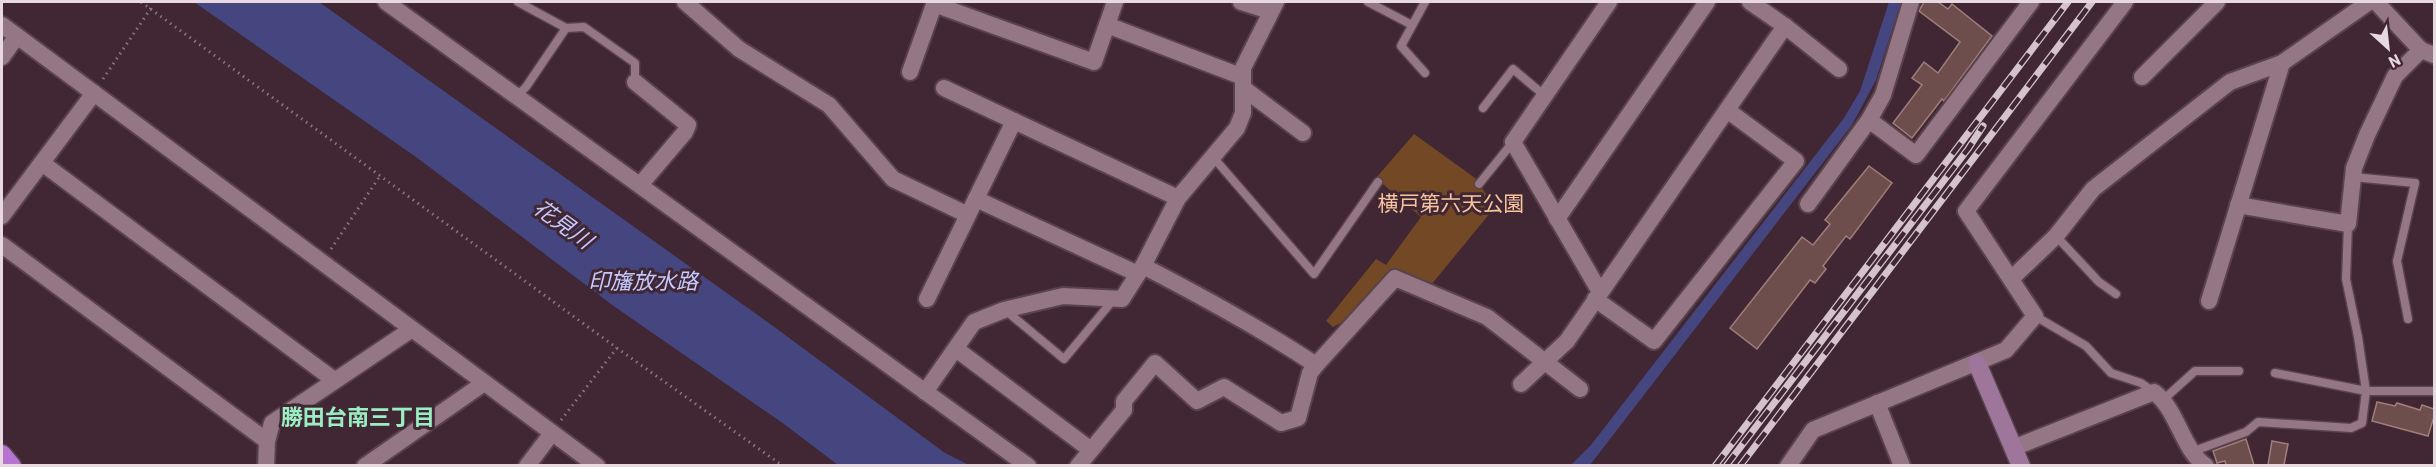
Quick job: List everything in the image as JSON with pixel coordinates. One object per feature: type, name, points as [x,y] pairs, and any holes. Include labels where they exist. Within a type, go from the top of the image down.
[{"type":"highway","points":[[2,454],[12,465]]},
{"type":"street","points":[[386,2],[1028,465]]},
{"type":"street","points":[[685,2],[739,49],[829,105],[893,179],[968,215]]},
{"type":"street","points":[[910,72],[935,3],[1094,62],[1115,2]]},
{"type":"street","points":[[926,392],[974,322],[1004,310],[1063,296],[1122,299],[1141,270],[1178,198],[1237,128],[1243,113],[1243,68],[1272,6],[1241,2]]},
{"type":"street","points":[[1609,2],[1513,142],[1597,296],[1654,341],[1796,161],[1726,110]]},
{"type":"street","points":[[1557,219],[1707,2]]},
{"type":"street","points":[[1750,2],[1785,26],[1839,69]]},
{"type":"street","points":[[1808,204],[1869,120],[1883,95],[1911,2]]},
{"type":"street","points":[[1869,120],[1916,155],[2031,2]]},
{"type":"street","points":[[1790,464],[1813,430],[2006,350],[2035,316],[1966,211],[2125,2]]},
{"type":"street","points":[[2142,77],[2217,2]]},
{"type":"street","points":[[2010,279],[2056,236],[2093,189],[2230,82],[2282,63],[2369,2]]},
{"type":"street","points":[[2238,205],[2348,224],[2354,168],[2379,106],[2395,76],[2428,52],[2376,2]]},
{"type":"street","points":[[2,25],[597,465]]},
{"type":"street","points":[[1107,26],[1243,82],[1303,133]]},
{"type":"street","points":[[1521,384],[1567,341],[1785,26]]},
{"type":"street","points":[[2,57],[17,36]]},
{"type":"street","points":[[2209,301],[2282,63]]},
{"type":"street","points":[[635,82],[688,125],[640,185]]},
{"type":"street","points":[[944,88],[1178,198]]},
{"type":"street","points":[[2,216],[94,93]]},
{"type":"street","points":[[927,299],[1014,121]]},
{"type":"street","points":[[42,163],[334,380]]},
{"type":"street","points":[[976,199],[1211,301],[1316,365]]},
{"type":"street","points":[[2,245],[267,441]]},
{"type":"street","points":[[1078,465],[1124,410],[1124,401],[1155,363],[1197,401],[1224,387],[1281,423],[1298,418],[1310,373],[1395,278],[1487,317],[1580,389]]},
{"type":"street","points":[[266,465],[267,441],[272,423],[412,329]]},
{"type":"street","points":[[956,349],[1091,450]]},
{"type":"street","points":[[1977,363],[2020,465]]},
{"type":"street","points":[[366,465],[484,383]]},
{"type":"street","points":[[2013,448],[2159,395],[2198,461]]},
{"type":"street","points":[[1876,404],[1902,465]]},
{"type":"street","points":[[527,465],[552,433]]},
{"type":"lane","points":[[518,2],[566,28],[584,27],[635,63],[635,82]]},
{"type":"lane","points":[[1368,2],[1412,25]]},
{"type":"lane","points":[[1425,2],[1401,46],[1425,73]]},
{"type":"lane","points":[[517,96],[526,87],[566,28]]},
{"type":"lane","points":[[1483,108],[1513,69],[1545,96]]},
{"type":"lane","points":[[1479,184],[1513,142]]},
{"type":"lane","points":[[1213,157],[1314,274],[1378,182]]},
{"type":"lane","points":[[2352,177],[2415,183],[2397,261],[2408,319]]},
{"type":"lane","points":[[2198,461],[2246,432],[2258,422],[2350,428],[2361,423],[2366,391],[2346,279],[2348,224]]},
{"type":"lane","points":[[2056,236],[2099,282],[2116,294]]},
{"type":"lane","points":[[1004,310],[1064,359],[1114,299]]},
{"type":"lane","points":[[2035,316],[2086,346],[2111,373],[2141,382],[2159,395],[2195,371],[2239,371]]},
{"type":"lane","points":[[2275,373],[2366,391],[2434,391]]},
{"type":"path","points":[[141,2],[617,348],[783,465]]},
{"type":"path","points":[[94,93],[151,9]]},
{"type":"path","points":[[322,262],[380,176]]},
{"type":"path","points":[[552,433],[617,348]]},
{"type":"green space","name":"横戸第六天公園","points":[[1414,134],[1475,178],[1495,207],[1431,285],[1391,270],[1350,318],[1333,327],[1326,321],[1376,259],[1386,265],[1421,217],[1376,178]]},
{"type":"water","name":"印旛放水路","points":[[194,2],[319,2],[773,326],[945,453],[969,465],[838,465],[784,424],[615,307],[416,157]]},
{"type":"water","points":[[1889,2],[1901,2],[1876,80],[1852,125],[1590,465],[1571,465],[1591,445],[1844,118],[1860,91]]},
{"type":"building","points":[[1924,2],[1938,2],[1948,9],[1952,4],[1992,36],[1944,101],[1942,99],[1912,138],[1893,123],[1922,85],[1912,78],[1924,62],[1938,73],[1960,42],[1919,11]]},
{"type":"building","points":[[1869,166],[1892,183],[1850,239],[1846,236],[1823,266],[1826,269],[1815,283],[1810,280],[1757,349],[1730,328],[1802,237],[1813,245],[1830,224],[1825,220]]},
{"type":"building","points":[[2377,402],[2395,406],[2397,403],[2420,410],[2422,405],[2434,409],[2428,436],[2372,421]]},
{"type":"building","points":[[2246,439],[2254,465],[2226,465],[2225,461],[2217,463],[2213,451]]},
{"type":"building","points":[[2272,441],[2288,444],[2284,465],[2268,465]]},
{"type":"railway","points":[[1715,466],[2068,2]]},
{"type":"railway","points":[[1740,466],[2092,2]]},
{"type":"railway","points":[[1726,466],[1968,149],[1983,126]]},
{"type":"district","name":"勝田台南三丁目","points":[[358,416]]},
{"type":"water label","name":"花見川","points":[[564,223]]}]
